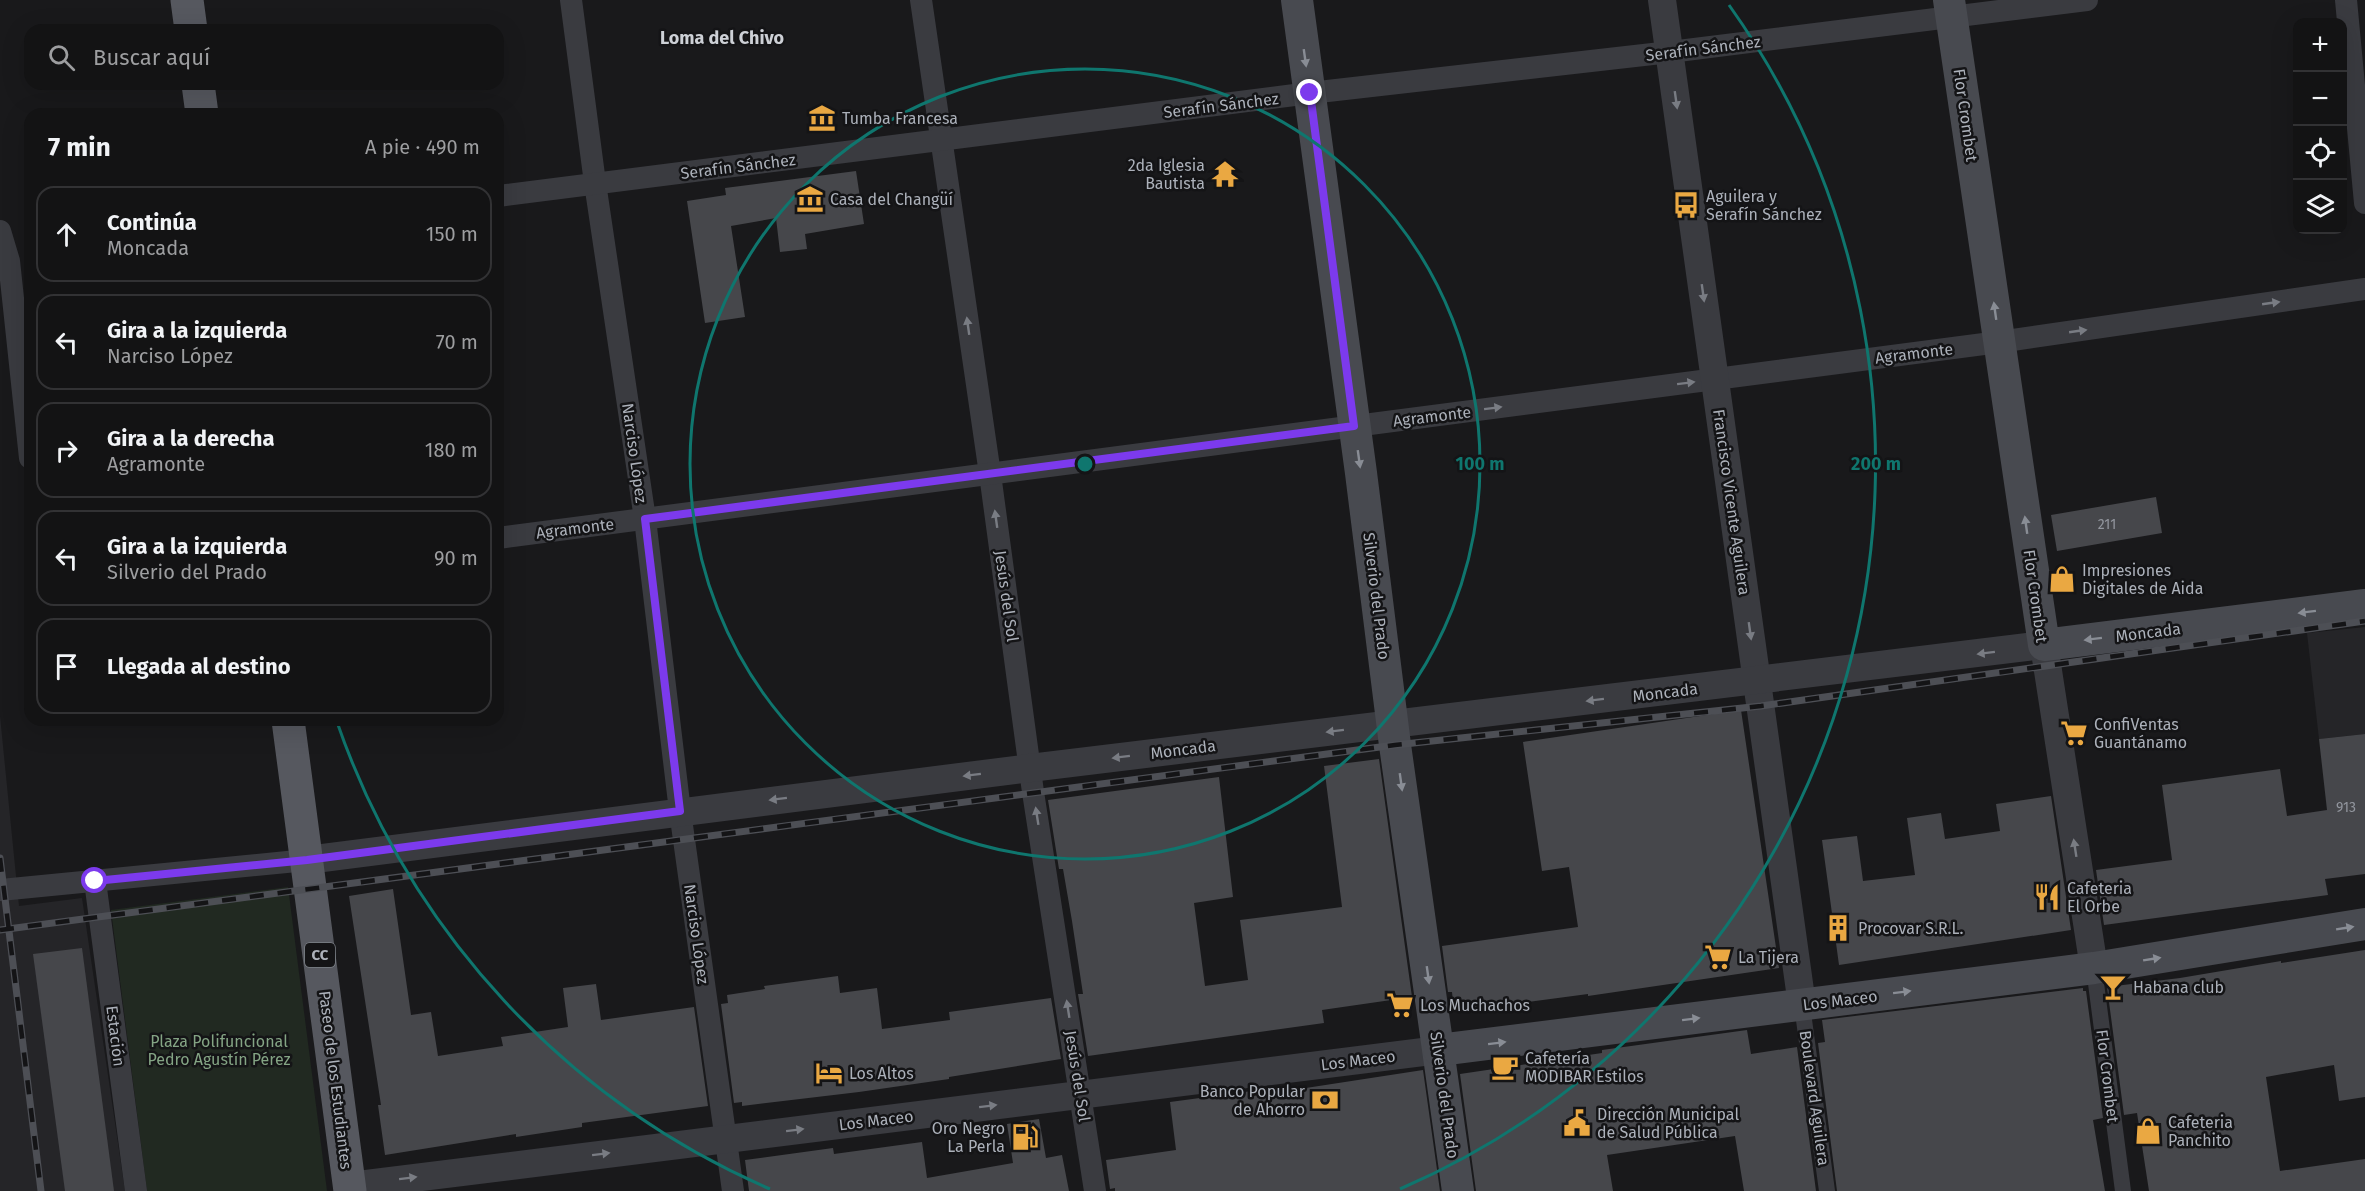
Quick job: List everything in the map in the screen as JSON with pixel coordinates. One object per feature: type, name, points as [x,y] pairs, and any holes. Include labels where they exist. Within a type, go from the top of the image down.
[{"type":"main road","points":[[187,0],[190,24]]},
{"type":"main road","name":"Silverio del Prado","points":[[1297,0],[1393,724],[1458,1191]]},
{"type":"main road","name":"Flor Crombet","points":[[1951,9],[2044,645]]},
{"type":"main road","points":[[199,90],[201,108]]},
{"type":"main road","name":"Moncada","points":[[2044,645],[2365,605]]},
{"type":"main road","name":"Paseo de los Estudiantes","points":[[289,726],[350,1188]]},
{"type":"main road","name":"Los Maceo","points":[[1439,1050],[2094,968],[2365,924]]},
{"type":"street","name":"Narciso López","points":[[571,0],[595,183],[645,519],[680,811],[733,1191]]},
{"type":"street","name":"Jesús del Sol","points":[[921,0],[1030,768],[1095,1191]]},
{"type":"street","name":"Francisco Vicente Aguilera","points":[[1662,0],[1802,1005]]},
{"type":"street","name":"Serafín Sánchez","points":[[504,195],[1310,93],[1670,52],[1951,9],[2087,0]]},
{"type":"street","points":[[2346,0],[2365,203]]},
{"type":"street","points":[[0,231],[19,260],[24,350]]},
{"type":"street","name":"Agramonte","points":[[504,537],[1715,380],[2365,289]]},
{"type":"street","name":"Moncada","points":[[0,890],[307,860],[680,811],[2044,645]]},
{"type":"street","name":"Flor Crombet","points":[[2044,645],[2094,968],[2123,1191]]},
{"type":"street","name":"Estación","points":[[95,881],[136,1191]]},
{"type":"street","name":"Boulevard Aguilera","points":[[1802,1005],[1827,1191]]},
{"type":"street","name":"Los Maceo","points":[[350,1188],[1439,1050]]},
{"type":"shaded area","points":[[2365,627],[2365,734],[2319,739],[2307,633]]},
{"type":"shaded area","points":[[0,716],[19,906],[82,898],[125,1191],[0,1191]]},
{"type":"green space","name":"Plaza Polifuncional Pedro Agustín Pérez","points":[[288,887],[327,1191],[147,1191],[111,910]]},
{"type":"building","points":[[856,171],[864,224],[805,234],[807,249],[780,252],[776,218],[731,226],[745,317],[705,323],[687,201],[726,195],[725,188]]},
{"type":"building","points":[[2156,497],[2162,533],[2057,551],[2051,515]]},
{"type":"building","points":[[1741,710],[1779,968],[1588,996],[1588,994],[1454,1012],[1452,992],[1448,992],[1442,946],[1578,927],[1569,867],[1542,871],[1523,742]]},
{"type":"building","points":[[2365,734],[2365,874],[2325,879],[2328,895],[2104,925],[2096,870],[2172,860],[2162,785],[2280,769],[2287,816],[2327,810],[2319,739]]},
{"type":"building","points":[[1379,759],[1412,997],[1322,1010],[1324,1023],[1088,1056],[1078,994],[1083,994],[1072,921],[1063,869],[1059,869],[1048,800],[1219,777],[1233,897],[1194,903],[1205,986],[1248,980],[1240,920],[1342,907],[1324,766]]},
{"type":"building","points":[[2051,796],[2071,930],[1839,965],[1822,840],[1857,836],[1863,881],[1915,875],[1907,818],[1941,813],[1945,839],[2000,831],[1996,804]]},
{"type":"building","points":[[393,889],[411,1015],[431,1012],[438,1056],[503,1046],[501,1037],[568,1027],[563,988],[596,984],[601,1020],[694,1007],[708,1106],[582,1123],[582,1127],[516,1137],[516,1134],[385,1155],[378,1105],[381,1105],[349,896]]},
{"type":"building","points":[[82,948],[114,1191],[65,1191],[33,954]]},
{"type":"building","points":[[2365,950],[2365,1097],[2339,1101],[2334,1065],[2266,1077],[2280,1171],[2365,1159],[2365,1191],[2149,1191],[2137,1113],[2124,1115],[2107,987]]},
{"type":"building","points":[[838,976],[840,993],[877,988],[882,1029],[950,1020],[949,1012],[1051,998],[1061,1059],[859,1092],[742,1106],[742,1102],[734,1103],[721,1004],[728,1003],[727,995],[765,989],[764,986]]},
{"type":"building","points":[[2083,988],[2083,991],[2086,991],[2103,1118],[2093,1120],[2105,1191],[1837,1191],[1818,1043],[1825,1042],[1822,1020]]},
{"type":"building","points":[[1747,1030],[1751,1054],[1797,1047],[1816,1191],[1744,1191],[1735,1136],[1607,1155],[1613,1191],[1476,1191],[1460,1074],[1602,1053],[1602,1050]]},
{"type":"building","points":[[1423,1070],[1440,1191],[1115,1191],[1115,1188],[1110,1189],[1106,1160],[1176,1150],[1170,1102],[1252,1091],[1253,1096]]},
{"type":"building","points":[[1039,1119],[1046,1158],[1062,1155],[1069,1191],[749,1191],[745,1160],[833,1148],[834,1154],[922,1142],[927,1178],[1013,1163],[1007,1124]]},
{"type":"railway","points":[[0,930],[1395,745],[1761,706],[2365,621]]},
{"type":"railway","points":[[0,858],[41,1191]]},
{"type":"place","name":"Tumba Francesa","points":[[822,118]]},
{"type":"place","name":"2da Iglesia Bautista","points":[[1225,174]]},
{"type":"place","name":"Casa del Changüí","points":[[810,199]]},
{"type":"place","name":"Aguilera y Serafín Sánchez","points":[[1686,205]]},
{"type":"place","name":"Impresiones Digitales de Aida","points":[[2062,579]]},
{"type":"place","name":"ConfiVentas Guantánamo","points":[[2074,733]]},
{"type":"place","name":"Cafeteria El Orbe","points":[[2047,897]]},
{"type":"place","name":"Procovar S.R.L.","points":[[1838,928]]},
{"type":"place","name":"La Tijera","points":[[1718,957]]},
{"type":"place","name":"Habana club","points":[[2113,987]]},
{"type":"place","name":"Los Muchachos","points":[[1400,1005]]},
{"type":"place","name":"Cafetería MODIBAR Estilos","points":[[1505,1067]]},
{"type":"place","name":"Los Altos","points":[[829,1073]]},
{"type":"place","name":"Banco Popular de Ahorro","points":[[1325,1100]]},
{"type":"place","name":"Dirección Municipal de Salud Pública","points":[[1577,1123]]},
{"type":"place","name":"Cafeteria Panchito","points":[[2148,1131]]},
{"type":"place","name":"Oro Negro La Perla","points":[[1025,1137]]},
{"type":"district","name":"Loma del Chivo","points":[[722,38]]},
{"type":"route","points":[[95,881],[307,860],[680,811],[645,519],[1354,426],[1310,93]]}]
